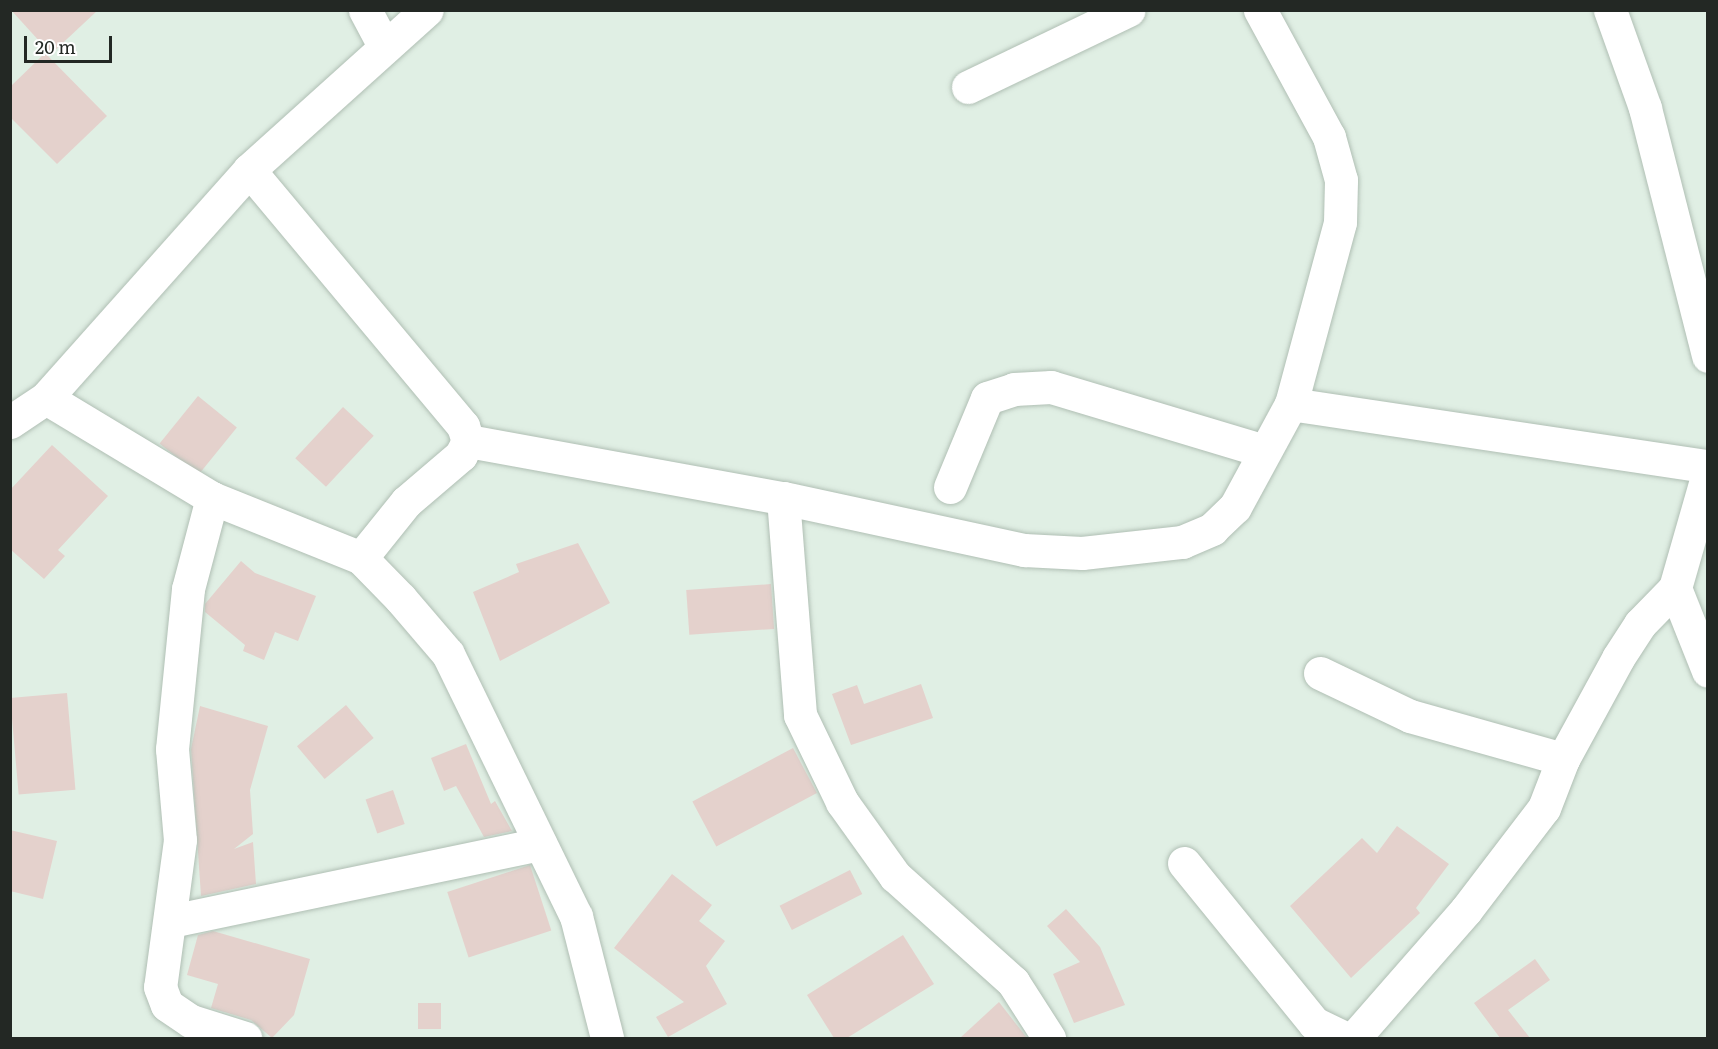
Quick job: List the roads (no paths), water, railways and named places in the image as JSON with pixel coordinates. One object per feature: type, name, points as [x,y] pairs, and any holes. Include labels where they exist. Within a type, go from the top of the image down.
[{"type":"street","points":[[365,10],[384,45]]},
{"type":"street","points":[[10,422],[46,398],[249,170],[384,45],[428,10]]},
{"type":"street","points":[[968,87],[1129,10]]},
{"type":"street","points":[[468,441],[783,498],[1024,550],[1082,553],[1182,542],[1212,529],[1235,507],[1291,404],[1338,233],[1341,180],[1329,136],[1260,10]]},
{"type":"street","points":[[1610,10],[1645,108],[1707,356]]},
{"type":"street","points":[[249,170],[463,426],[468,441],[460,455],[406,502],[361,558]]},
{"type":"street","points":[[950,487],[987,398],[1014,389],[1051,387],[1264,451]]},
{"type":"street","points":[[46,398],[212,498],[361,558],[448,654],[576,916],[607,1038]]},
{"type":"street","points":[[1291,404],[1707,466]]},
{"type":"street","points":[[1354,1038],[1466,910],[1544,808],[1563,759],[1640,624],[1675,588],[1707,473]]},
{"type":"street","points":[[212,498],[188,589],[172,749],[180,840],[171,921],[160,987],[167,1005],[191,1021],[245,1038]]},
{"type":"street","points":[[783,498],[800,715],[842,802],[895,876],[1013,982],[1049,1038]]},
{"type":"street","points":[[1675,588],[1707,671]]},
{"type":"street","points":[[1320,673],[1410,716],[1563,759]]},
{"type":"street","points":[[171,921],[540,844]]},
{"type":"street","points":[[1184,862],[1314,1023],[1345,1038]]}]
